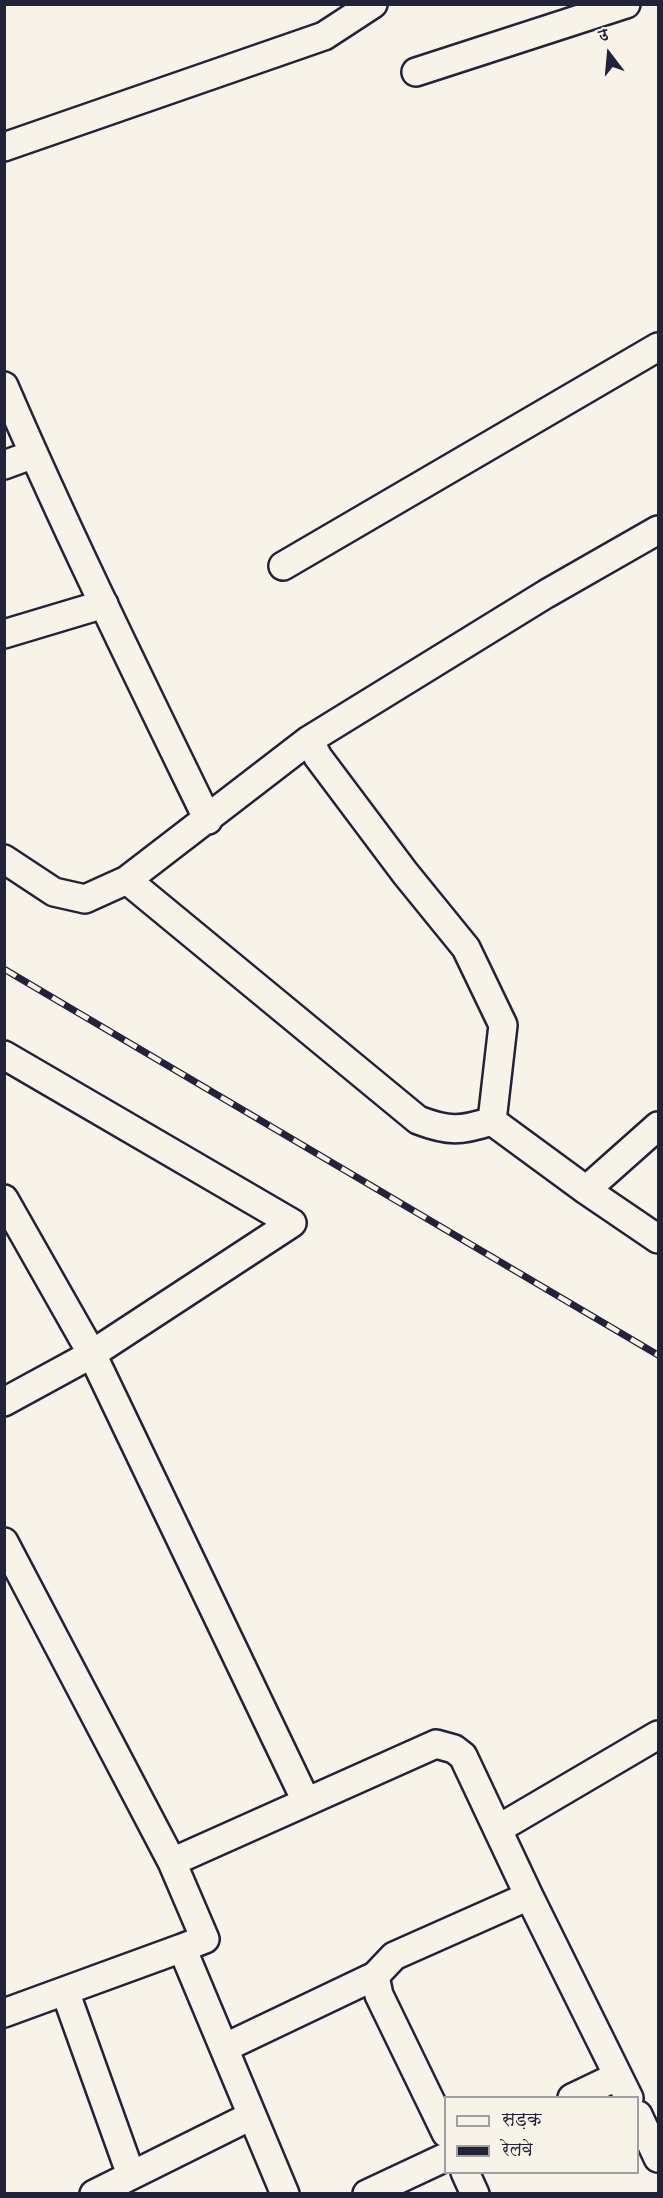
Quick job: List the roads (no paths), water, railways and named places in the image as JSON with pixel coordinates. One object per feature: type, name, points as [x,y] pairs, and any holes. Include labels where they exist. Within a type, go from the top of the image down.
[{"type":"street","points":[[4,147],[324,36],[373,4]]},
{"type":"street","points":[[416,72],[626,4]]},
{"type":"street","points":[[283,566],[658,347]]},
{"type":"street","points":[[4,386],[104,604],[208,820]]},
{"type":"street","points":[[4,465],[34,454]]},
{"type":"street","points":[[4,859],[54,892],[85,899],[128,880],[309,740],[546,594],[658,530]]},
{"type":"street","points":[[4,634],[104,604]]},
{"type":"street","points":[[309,740],[318,757],[405,873],[466,948],[499,1016],[503,1025],[492,1121]]},
{"type":"street","points":[[128,880],[418,1120],[440,1129],[453,1130],[467,1129],[492,1121]]},
{"type":"street","points":[[4,1055],[292,1223],[92,1354],[4,1402]]},
{"type":"street","points":[[492,1121],[658,1239]]},
{"type":"street","points":[[586,1190],[658,1126]]},
{"type":"street","points":[[4,1199],[92,1354],[306,1801]]},
{"type":"street","points":[[4,1542],[172,1862],[205,1938],[4,2013]]},
{"type":"street","points":[[498,1829],[658,1735]]},
{"type":"street","points":[[172,1862],[436,1744],[454,1749],[463,1756],[623,2086],[577,2096]]},
{"type":"street","points":[[224,2048],[375,1976],[394,1956],[529,1896]]},
{"type":"street","points":[[182,1948],[285,2193]]},
{"type":"street","points":[[375,1976],[379,1995],[444,2129]]},
{"type":"street","points":[[65,1991],[131,2175]]},
{"type":"street","points":[[94,2193],[251,2116]]},
{"type":"street","points":[[639,2117],[658,2158]]},
{"type":"street","points":[[367,2193],[444,2158]]},
{"type":"street","points":[[466,2174],[475,2193]]},
{"type":"railway","points":[[4,969],[658,1355]]}]
